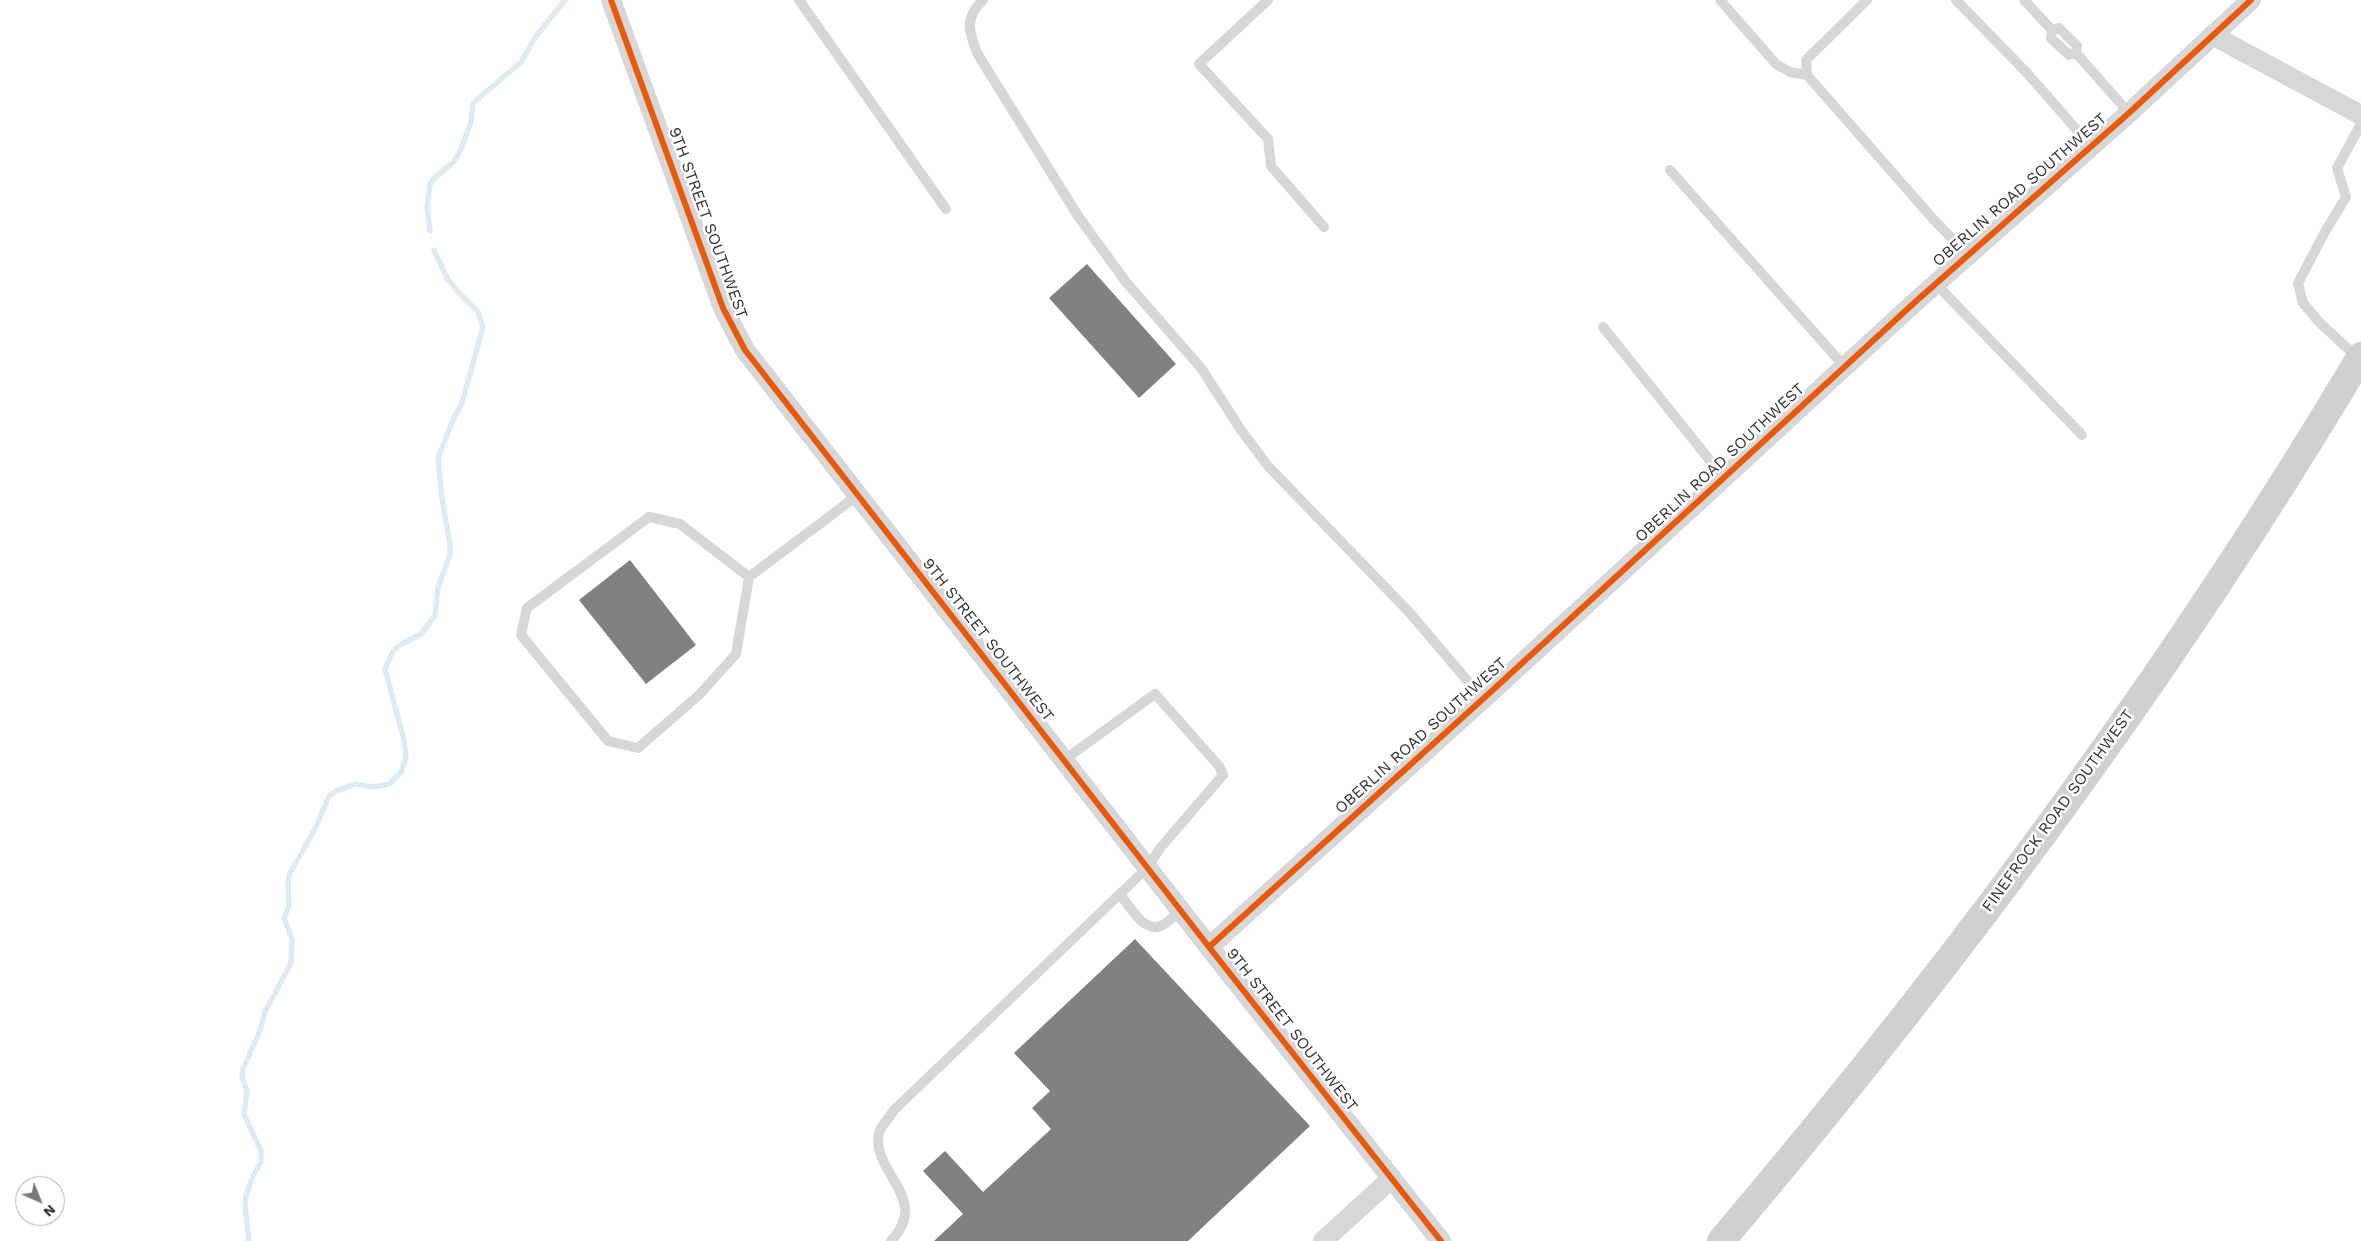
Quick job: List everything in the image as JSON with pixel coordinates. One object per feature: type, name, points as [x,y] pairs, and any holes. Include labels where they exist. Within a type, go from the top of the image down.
[{"type":"main road","name":"FINEFROCK ROAD SOUTHWEST","points":[[1721,1241],[1896,1029],[2046,830],[2209,595],[2360,357]]},
{"type":"street","name":"9TH STREET SOUTHWEST","points":[[611,0],[708,269],[733,330],[745,350],[1208,947],[1441,1241]]},
{"type":"street","name":"OBERLIN ROAD SOUTHWEST","points":[[1208,947],[1724,478],[1935,283],[2128,113],[2251,0]]},
{"type":"street","points":[[2212,35],[2361,115]]},
{"type":"street","points":[[1323,1241],[1392,1178]]},
{"type":"lane","points":[[799,0],[946,209]]},
{"type":"lane","points":[[983,0],[975,7],[969,30],[977,53],[1084,223],[1126,282],[1201,368],[1241,430],[1268,466],[1409,612],[1483,698]]},
{"type":"lane","points":[[1268,0],[1199,64],[1268,140],[1271,166],[1324,227]]},
{"type":"lane","points":[[1867,0],[1806,60],[1807,75],[1934,220],[1968,255]]},
{"type":"lane","points":[[1956,0],[2027,73],[2091,146]]},
{"type":"lane","points":[[2024,0],[2052,30],[2059,28],[2077,46],[2076,53],[2128,113]]},
{"type":"lane","points":[[1719,1],[1776,64],[1790,72],[1807,75]]},
{"type":"lane","points":[[2360,357],[2319,322],[2303,303],[2298,283],[2346,197],[2337,168],[2361,124]]},
{"type":"lane","points":[[1670,170],[1844,366]]},
{"type":"lane","points":[[1935,283],[2082,435]]},
{"type":"lane","points":[[1603,327],[1724,478]]},
{"type":"lane","points":[[749,577],[680,524],[649,517],[527,608],[520,635],[608,741],[638,748],[699,695],[736,654],[749,577],[858,496]]},
{"type":"lane","points":[[891,1241],[904,1220],[904,1198],[880,1152],[879,1133],[894,1110],[1147,868],[1161,847],[1223,775],[1219,766],[1156,694],[1064,760]]},
{"type":"lane","points":[[1120,894],[1143,923],[1150,927],[1161,926],[1180,911]]},
{"type":"building","points":[[1087,264],[1176,364],[1139,398],[1049,298]]},
{"type":"building","points":[[630,560],[696,645],[646,684],[579,600]]},
{"type":"building","points":[[1135,939],[1310,1126],[1188,1241],[934,1241],[963,1214],[923,1171],[945,1151],[983,1192],[1051,1129],[1032,1108],[1050,1091],[1014,1053]]},
{"type":"waterway","points":[[430,231],[427,206],[430,184],[433,179],[454,162],[461,149],[471,122],[473,103],[521,62],[536,36],[565,0]]},
{"type":"waterway","points":[[249,1241],[245,1206],[246,1195],[261,1162],[261,1151],[244,1114],[247,1091],[242,1077],[243,1069],[260,1030],[265,1012],[291,963],[292,939],[284,918],[289,906],[289,875],[315,829],[329,796],[336,791],[356,784],[373,787],[389,784],[401,772],[406,758],[404,740],[385,669],[393,651],[421,634],[435,616],[438,587],[450,555],[438,458],[462,403],[483,327],[478,312],[447,278],[434,250]]},
{"type":"cycle path","points":[[611,0],[723,308],[745,350],[1209,947],[1441,1241]]},
{"type":"cycle path","points":[[1209,947],[1495,688],[1914,303],[2129,113],[2251,0]]}]
